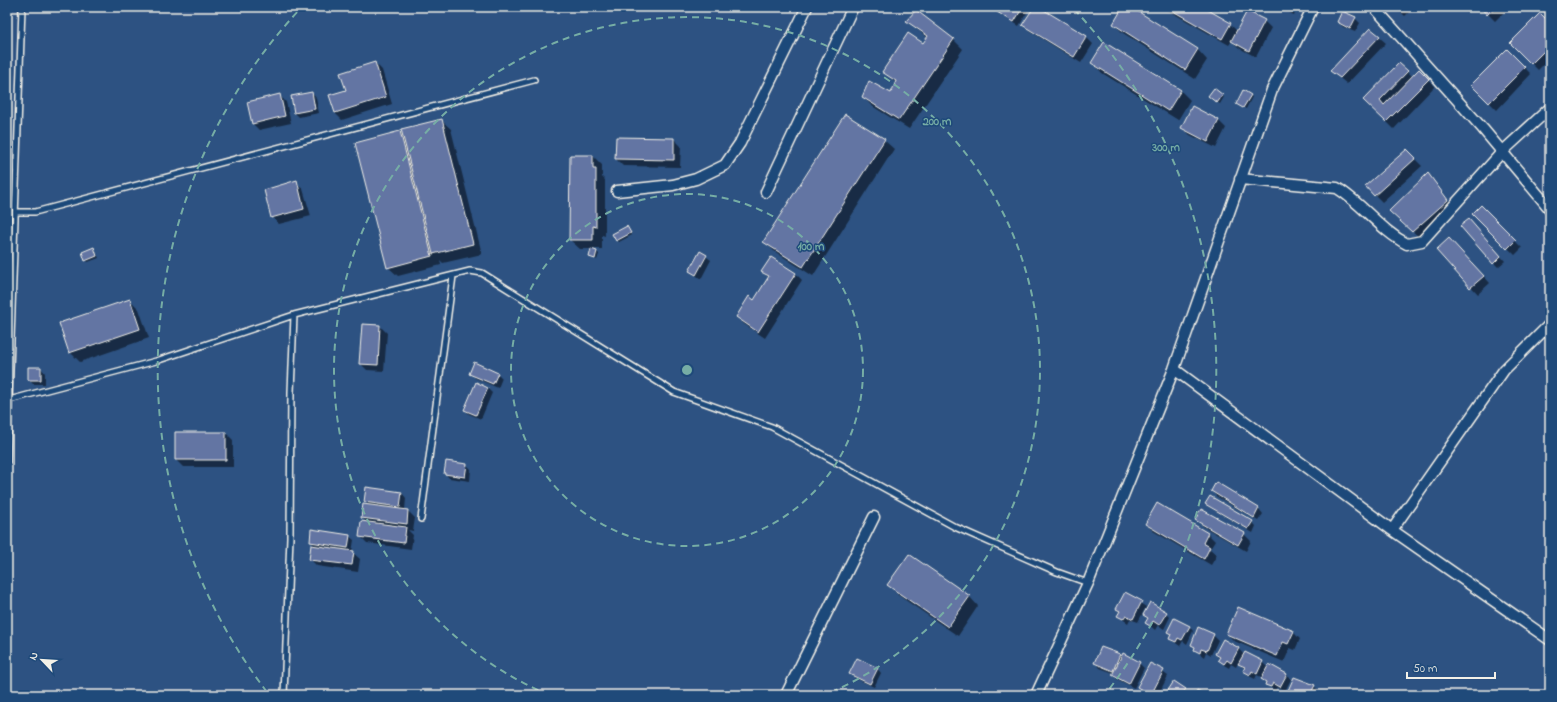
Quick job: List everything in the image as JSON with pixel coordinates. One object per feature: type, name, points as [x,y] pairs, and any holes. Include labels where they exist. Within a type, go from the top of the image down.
[{"type":"street","points":[[617,191],[673,185],[696,179],[725,165],[740,143],[807,7]]},
{"type":"street","points":[[766,192],[853,7]]},
{"type":"street","points":[[1036,695],[1088,583],[1174,369],[1272,90],[1313,7]]},
{"type":"street","points":[[1374,7],[1502,152],[1550,209]]},
{"type":"street","points":[[1240,179],[1337,188],[1346,194],[1392,236],[1407,244],[1422,241],[1502,152],[1550,108]]},
{"type":"street","points":[[1392,530],[1504,370],[1550,324]]},
{"type":"street","points":[[1174,369],[1392,530],[1550,640]]},
{"type":"street","points":[[786,695],[874,517]]},
{"type":"lane","points":[[7,461],[22,7]]},
{"type":"lane","points":[[15,212],[35,212],[534,80]]},
{"type":"lane","points":[[9,400],[156,361],[294,315],[470,271],[482,273],[674,392],[772,427],[955,527],[1057,572],[1088,583]]},
{"type":"lane","points":[[421,519],[453,276]]},
{"type":"lane","points":[[284,695],[290,537],[291,392],[294,315]]},
{"type":"building","points":[[1000,7],[1023,7],[1014,22],[997,12]]},
{"type":"building","points":[[1034,7],[1039,7],[1087,36],[1074,57],[1022,25]]},
{"type":"building","points":[[1123,7],[1131,7],[1198,49],[1185,70],[1113,24]]},
{"type":"building","points":[[1166,7],[1203,7],[1231,23],[1222,39]]},
{"type":"building","points":[[1480,7],[1495,7],[1487,15]]},
{"type":"building","points":[[916,10],[954,39],[899,120],[862,97],[869,81],[891,93],[896,81],[882,72],[908,33],[923,43],[928,36],[906,21]]},
{"type":"building","points":[[1247,11],[1265,20],[1249,51],[1231,41]]},
{"type":"building","points":[[1342,11],[1356,17],[1350,29],[1337,22]]},
{"type":"building","points":[[1540,13],[1550,23],[1550,45],[1531,64],[1510,43]]},
{"type":"building","points":[[1370,28],[1380,36],[1340,78],[1330,71]]},
{"type":"building","points":[[1104,42],[1181,90],[1168,111],[1091,63]]},
{"type":"building","points":[[1507,49],[1525,67],[1489,103],[1471,85]]},
{"type":"building","points":[[375,62],[386,97],[335,113],[329,95],[346,90],[340,73]]},
{"type":"building","points":[[1399,63],[1408,71],[1380,100],[1384,105],[1419,69],[1429,79],[1386,122],[1363,100]]},
{"type":"building","points":[[1214,88],[1223,95],[1217,103],[1208,96]]},
{"type":"building","points":[[1243,90],[1251,95],[1243,108],[1236,104]]},
{"type":"building","points":[[312,92],[315,109],[294,113],[291,96]]},
{"type":"building","points":[[280,94],[285,116],[252,124],[247,102]]},
{"type":"building","points":[[1192,106],[1219,120],[1208,142],[1181,128]]},
{"type":"building","points":[[845,114],[885,139],[803,267],[763,242]]},
{"type":"building","points":[[442,119],[473,244],[433,254],[401,129]]},
{"type":"building","points":[[400,131],[432,256],[387,268],[355,143]]},
{"type":"building","points":[[616,137],[674,138],[674,160],[615,159]]},
{"type":"building","points":[[1407,149],[1416,158],[1374,196],[1365,186]]},
{"type":"building","points":[[570,155],[593,155],[593,169],[596,169],[596,227],[593,226],[593,240],[569,240]]},
{"type":"building","points":[[1428,173],[1448,200],[1412,232],[1389,211]]},
{"type":"building","points":[[297,180],[304,209],[271,218],[264,190]]},
{"type":"building","points":[[1481,205],[1516,240],[1507,249],[1472,214]]},
{"type":"building","points":[[1469,219],[1501,256],[1493,264],[1460,226]]},
{"type":"building","points":[[627,226],[631,233],[616,241],[612,234]]},
{"type":"building","points":[[1449,238],[1484,276],[1470,288],[1436,250]]},
{"type":"building","points":[[94,247],[97,256],[85,261],[82,252]]},
{"type":"building","points":[[591,249],[597,251],[595,259],[589,257]]},
{"type":"building","points":[[700,251],[707,255],[696,275],[689,271]]},
{"type":"building","points":[[771,257],[796,273],[758,332],[736,317],[749,296],[754,300],[769,276],[761,272]]},
{"type":"building","points":[[130,299],[140,329],[69,353],[59,323]]},
{"type":"building","points":[[362,324],[380,325],[378,365],[359,364]]},
{"type":"building","points":[[474,362],[498,373],[493,384],[469,374]]},
{"type":"building","points":[[28,367],[41,367],[41,380],[28,380]]},
{"type":"building","points":[[476,382],[488,388],[476,415],[464,410]]},
{"type":"building","points":[[175,432],[226,432],[226,460],[175,460]]},
{"type":"building","points":[[446,461],[467,464],[465,477],[444,474]]},
{"type":"building","points":[[1216,482],[1259,508],[1254,518],[1211,491]]},
{"type":"building","points":[[366,487],[402,492],[400,507],[364,502]]},
{"type":"building","points":[[1210,496],[1253,521],[1248,529],[1205,504]]},
{"type":"building","points":[[1157,503],[1208,533],[1203,543],[1210,547],[1204,559],[1145,524]]},
{"type":"building","points":[[363,504],[408,510],[407,524],[361,518]]},
{"type":"building","points":[[1201,509],[1245,533],[1238,545],[1195,520]]},
{"type":"building","points":[[361,521],[406,527],[404,543],[359,537]]},
{"type":"building","points":[[311,529],[350,535],[348,548],[310,542]]},
{"type":"building","points":[[311,545],[354,551],[352,565],[309,560]]},
{"type":"building","points":[[909,554],[970,596],[948,627],[887,585]]},
{"type":"building","points":[[1125,592],[1142,601],[1133,619],[1126,615],[1123,619],[1117,616],[1120,611],[1116,609]]},
{"type":"building","points":[[1150,602],[1167,612],[1159,625],[1153,621],[1150,626],[1145,623],[1148,618],[1143,615]]},
{"type":"building","points":[[1238,607],[1294,631],[1288,644],[1283,642],[1277,656],[1226,634]]},
{"type":"building","points":[[1174,618],[1190,626],[1182,640],[1178,638],[1176,642],[1169,639],[1171,634],[1167,632]]},
{"type":"building","points":[[1198,627],[1214,634],[1207,651],[1201,649],[1200,653],[1194,650],[1195,647],[1191,645]]},
{"type":"building","points":[[1223,639],[1239,648],[1231,663],[1227,660],[1224,664],[1218,660],[1220,657],[1215,654]]},
{"type":"building","points":[[1101,647],[1120,654],[1113,671],[1094,663]]},
{"type":"building","points":[[1245,652],[1263,661],[1257,674],[1252,671],[1250,675],[1243,671],[1245,667],[1238,664]]},
{"type":"building","points":[[1123,653],[1140,662],[1129,684],[1112,675]]},
{"type":"building","points":[[857,658],[878,668],[870,684],[849,674]]},
{"type":"building","points":[[1150,663],[1164,670],[1151,695],[1137,687]]},
{"type":"building","points":[[1269,664],[1287,674],[1280,687],[1273,683],[1271,687],[1265,685],[1266,682],[1261,679]]},
{"type":"building","points":[[1294,677],[1315,685],[1310,695],[1286,695]]},
{"type":"building","points":[[1174,681],[1186,689],[1181,695],[1165,695]]},
{"type":"building","points":[[1197,690],[1208,695],[1195,695]]}]
